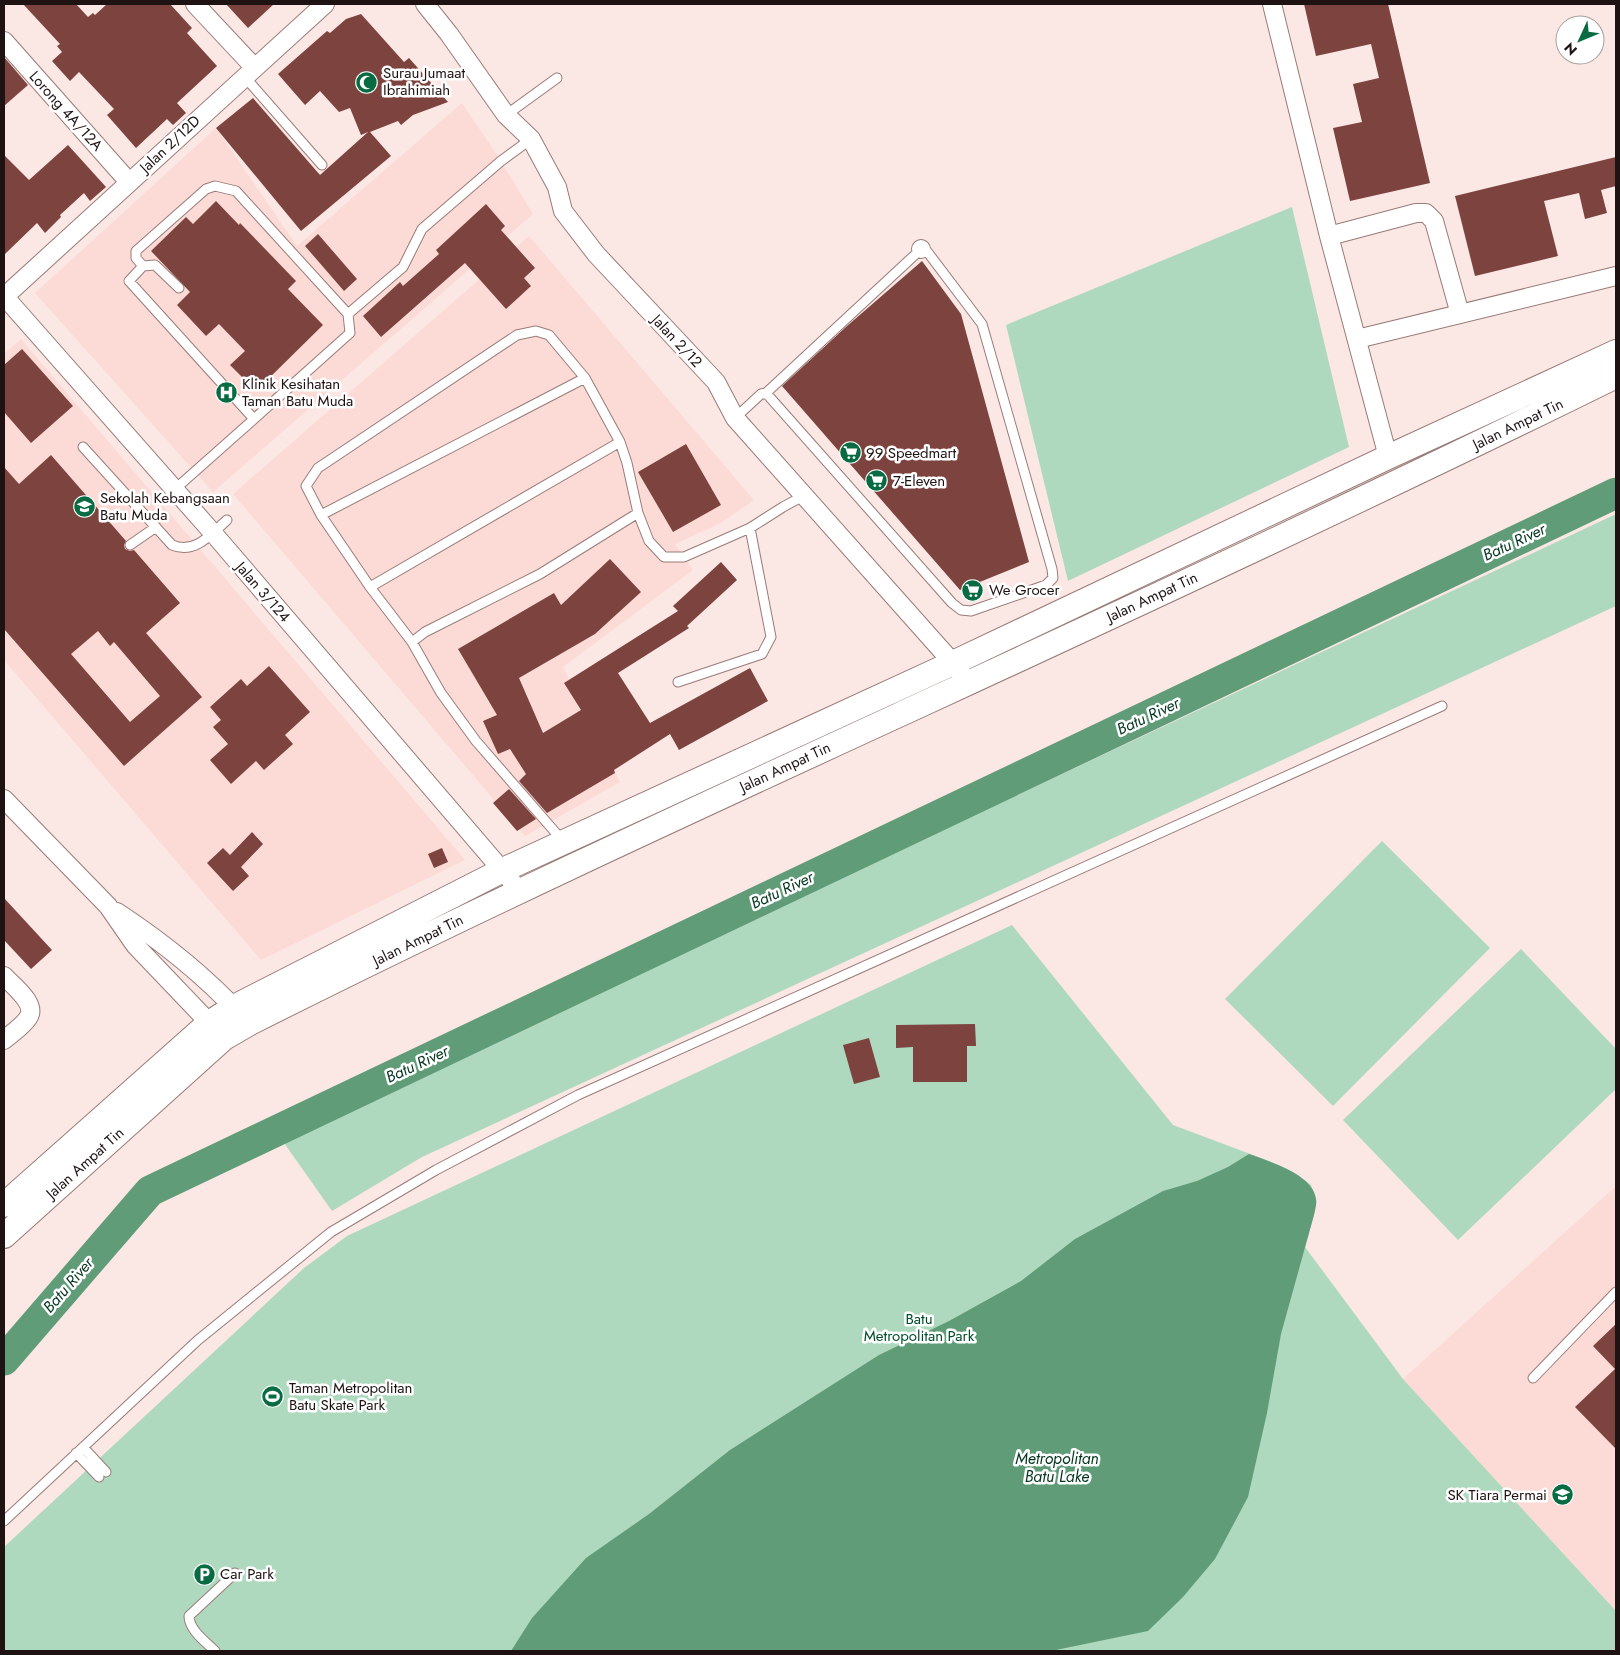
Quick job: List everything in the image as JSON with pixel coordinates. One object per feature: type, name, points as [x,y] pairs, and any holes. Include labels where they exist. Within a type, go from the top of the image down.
[{"type":"street","points":[[195,4],[249,72]]},
{"type":"street","name":"Jalan 2/12D","points":[[8,289],[325,4]]},
{"type":"street","name":"Jalan 2/12","points":[[425,4],[449,34],[506,115],[531,138],[557,186],[563,211],[596,254],[716,382],[735,418],[953,663],[968,683]]},
{"type":"street","points":[[1272,4],[1329,236],[1388,457],[1398,465],[1410,464],[1491,438]]},
{"type":"street","name":"Lorong 4A/12A","points":[[4,41],[129,182]]},
{"type":"street","points":[[1329,236],[1416,213],[1426,213],[1434,221],[1460,314]]},
{"type":"street","points":[[1357,338],[1616,276]]},
{"type":"street","name":"Jalan 3/124","points":[[8,289],[174,490],[519,890]]},
{"type":"street","name":"Jalan Ampat Tin","points":[[4,1205],[216,1030],[503,870],[953,663],[1388,457],[1616,352]]},
{"type":"street","name":"Jalan Ampat Tin","points":[[242,1015],[519,890],[968,683],[1491,438],[1616,376]]},
{"type":"street","points":[[4,799],[108,906],[135,946],[216,1030]]},
{"type":"street","points":[[108,906],[148,932],[242,1015]]},
{"type":"street","points":[[4,976],[29,1002],[31,1010],[28,1018],[4,1040]]},
{"type":"street","name":"Jalan Ampat Tin","points":[[4,1236],[216,1030]]},
{"type":"lane","points":[[249,72],[322,165]]},
{"type":"lane","points":[[506,115],[557,78]]},
{"type":"lane","points":[[348,314],[404,267],[422,229],[501,161],[531,138]]},
{"type":"lane","points":[[143,266],[136,258],[136,251],[206,189],[215,186],[236,191],[348,314],[350,333],[174,490]]},
{"type":"lane","points":[[735,418],[761,394],[766,393],[922,252],[937,273],[960,294],[982,324],[1053,578],[1046,585],[971,611],[960,610],[945,596],[766,393]]},
{"type":"lane","points":[[179,288],[155,265],[143,266],[130,281],[254,419]]},
{"type":"lane","points":[[564,842],[476,741],[441,693],[412,642],[370,587],[321,515],[306,486],[318,468],[517,335],[536,331],[549,335],[585,378],[620,442],[627,463],[638,513],[649,541],[664,557],[684,557],[750,528],[783,506],[805,495]]},
{"type":"lane","points":[[321,515],[585,378]]},
{"type":"lane","points":[[370,587],[620,442]]},
{"type":"lane","points":[[83,446],[172,545],[180,548],[199,545],[227,520]]},
{"type":"lane","points":[[412,642],[425,632],[540,574],[638,513]]},
{"type":"lane","points":[[130,545],[156,527]]},
{"type":"lane","points":[[678,682],[762,654],[768,644],[771,637],[750,528]]},
{"type":"lane","points":[[4,1520],[198,1340],[331,1232],[436,1170],[578,1095],[1442,706]]},
{"type":"lane","points":[[1533,1378],[1616,1292]]},
{"type":"lane","points":[[80,1450],[102,1474]]},
{"type":"lane","points":[[215,1651],[192,1628],[189,1616],[235,1573]]},
{"type":"shaded area","name":"Klinik Kesihatan Taman Batu Muda","points":[[462,103],[501,161],[533,214],[213,492],[35,293],[216,128],[297,246]]},
{"type":"shaded area","points":[[529,236],[754,500],[719,524],[675,544],[693,570],[563,667],[620,782],[525,836],[233,494]]},
{"type":"shaded area","name":"Sekolah Kebangsaan Batu Muda","points":[[21,339],[465,860],[261,960],[4,660],[4,354]]},
{"type":"shaded area","name":"SK Tiara Permai","points":[[1616,1186],[1616,1611],[1403,1379]]},
{"type":"green space","points":[[1292,207],[1349,447],[1068,581],[1006,325]]},
{"type":"green space","points":[[1616,514],[1616,606],[422,1157],[332,1211],[282,1140]]},
{"type":"green space","points":[[1382,841],[1490,948],[1333,1106],[1225,999]]},
{"type":"green space","name":"Batu Metropolitan Park","points":[[1012,925],[1173,1125],[1269,1161],[1293,1172],[1311,1185],[1316,1200],[1305,1247],[1403,1379],[1616,1611],[1616,1651],[4,1651],[4,1547],[304,1268],[347,1236]]},
{"type":"green space","points":[[1521,949],[1616,1049],[1616,1089],[1458,1240],[1343,1120]]},
{"type":"water","name":"Metropolitan Batu Lake","points":[[1249,1154],[1279,1165],[1299,1176],[1313,1190],[1316,1199],[1315,1209],[1281,1334],[1267,1413],[1248,1497],[1215,1559],[1183,1597],[1148,1631],[1051,1651],[511,1651],[532,1618],[586,1558],[649,1514],[730,1450],[879,1355],[949,1321],[1021,1281],[1075,1239],[1163,1191],[1197,1181],[1228,1167]]},
{"type":"building","points":[[23,4],[76,4],[88,17],[93,13],[95,15],[107,4],[170,4],[192,28],[187,33],[217,66],[177,103],[186,113],[173,125],[167,119],[136,148],[107,115],[114,109],[79,72],[70,81],[52,61],[62,52],[57,46],[60,44]]},
{"type":"building","points":[[226,4],[274,4],[248,28]]},
{"type":"building","points":[[1304,4],[1388,4],[1430,183],[1350,201],[1333,128],[1362,122],[1353,84],[1379,78],[1371,44],[1316,56]]},
{"type":"building","points":[[361,14],[404,62],[409,58],[448,102],[413,115],[401,125],[398,121],[370,132],[391,156],[301,231],[216,128],[253,98],[320,175],[368,132],[361,135],[350,108],[339,112],[320,91],[305,105],[278,74],[327,31],[330,33],[346,19]]},
{"type":"building","points":[[4,57],[28,85],[4,106]]},
{"type":"building","points":[[68,145],[106,187],[90,201],[84,193],[60,215],[61,217],[45,233],[37,223],[4,255],[4,155],[29,180]]},
{"type":"building","points":[[1616,157],[1616,186],[1601,190],[1607,213],[1585,219],[1579,193],[1544,201],[1558,256],[1475,276],[1455,196]]},
{"type":"building","points":[[216,201],[296,281],[288,289],[323,325],[256,391],[230,365],[245,351],[219,324],[206,336],[177,305],[190,292],[151,251],[186,217],[193,224]]},
{"type":"building","points":[[486,204],[505,226],[501,230],[535,268],[524,278],[531,286],[506,309],[465,263],[381,337],[363,316],[400,282],[403,286],[439,254],[436,250]]},
{"type":"building","points":[[318,234],[357,279],[344,291],[305,246]]},
{"type":"building","points":[[922,261],[961,314],[1029,562],[960,590],[782,386]]},
{"type":"building","points":[[22,349],[73,406],[31,443],[4,412],[4,365]]},
{"type":"building","points":[[686,444],[721,505],[673,532],[638,472]]},
{"type":"building","points":[[51,455],[126,541],[125,549],[134,550],[180,603],[146,633],[202,697],[124,766],[4,629],[4,467],[19,484]],"holes":[[[98,631],[110,646],[114,642],[160,696],[130,722],[71,654]]]},
{"type":"building","points":[[610,559],[641,592],[595,634],[519,678],[543,733],[581,710],[564,683],[678,611],[673,606],[721,562],[737,580],[687,626],[689,628],[618,673],[650,723],[750,668],[768,701],[679,750],[670,734],[614,770],[615,773],[547,813],[519,781],[526,774],[510,749],[498,754],[483,721],[497,715],[458,649],[554,593],[561,605]]},
{"type":"building","points":[[269,666],[310,712],[285,735],[293,744],[264,770],[256,761],[231,784],[210,760],[228,744],[213,727],[221,720],[210,707],[241,679],[247,686]]},
{"type":"building","points":[[509,789],[536,819],[517,831],[493,803]]},
{"type":"building","points":[[252,832],[263,844],[241,867],[249,876],[233,891],[207,863],[223,848],[230,855]]},
{"type":"building","points":[[442,848],[448,862],[434,868],[428,854]]},
{"type":"building","points":[[4,898],[52,950],[31,969],[4,940]]},
{"type":"building","points":[[975,1024],[976,1046],[967,1046],[967,1082],[913,1082],[913,1047],[896,1048],[896,1025]]},
{"type":"building","points":[[869,1038],[880,1077],[854,1084],[843,1045]]},
{"type":"building","points":[[1616,1324],[1616,1449],[1575,1407],[1615,1369],[1593,1346]]},
{"type":"waterway","name":"Batu River","points":[[4,1360],[150,1191],[1616,493]]},
{"type":"place","name":"Surau Jumaat Ibrahimiah","points":[[367,82]]},
{"type":"place","name":"Klinik Kesihatan Taman Batu Muda","points":[[226,393]]},
{"type":"place","name":"99 Speedmart","points":[[850,453]]},
{"type":"place","name":"7-Eleven","points":[[877,481]]},
{"type":"place","name":"Sekolah Kebangsaan Batu Muda","points":[[84,507]]},
{"type":"place","name":"We Grocer","points":[[973,590]]},
{"type":"place","name":"Taman Metropolitan Batu Skate Park","points":[[273,1397]]},
{"type":"place","name":"SK Tiara Permai","points":[[1563,1495]]},
{"type":"place","name":"Car Park","points":[[204,1574]]}]
